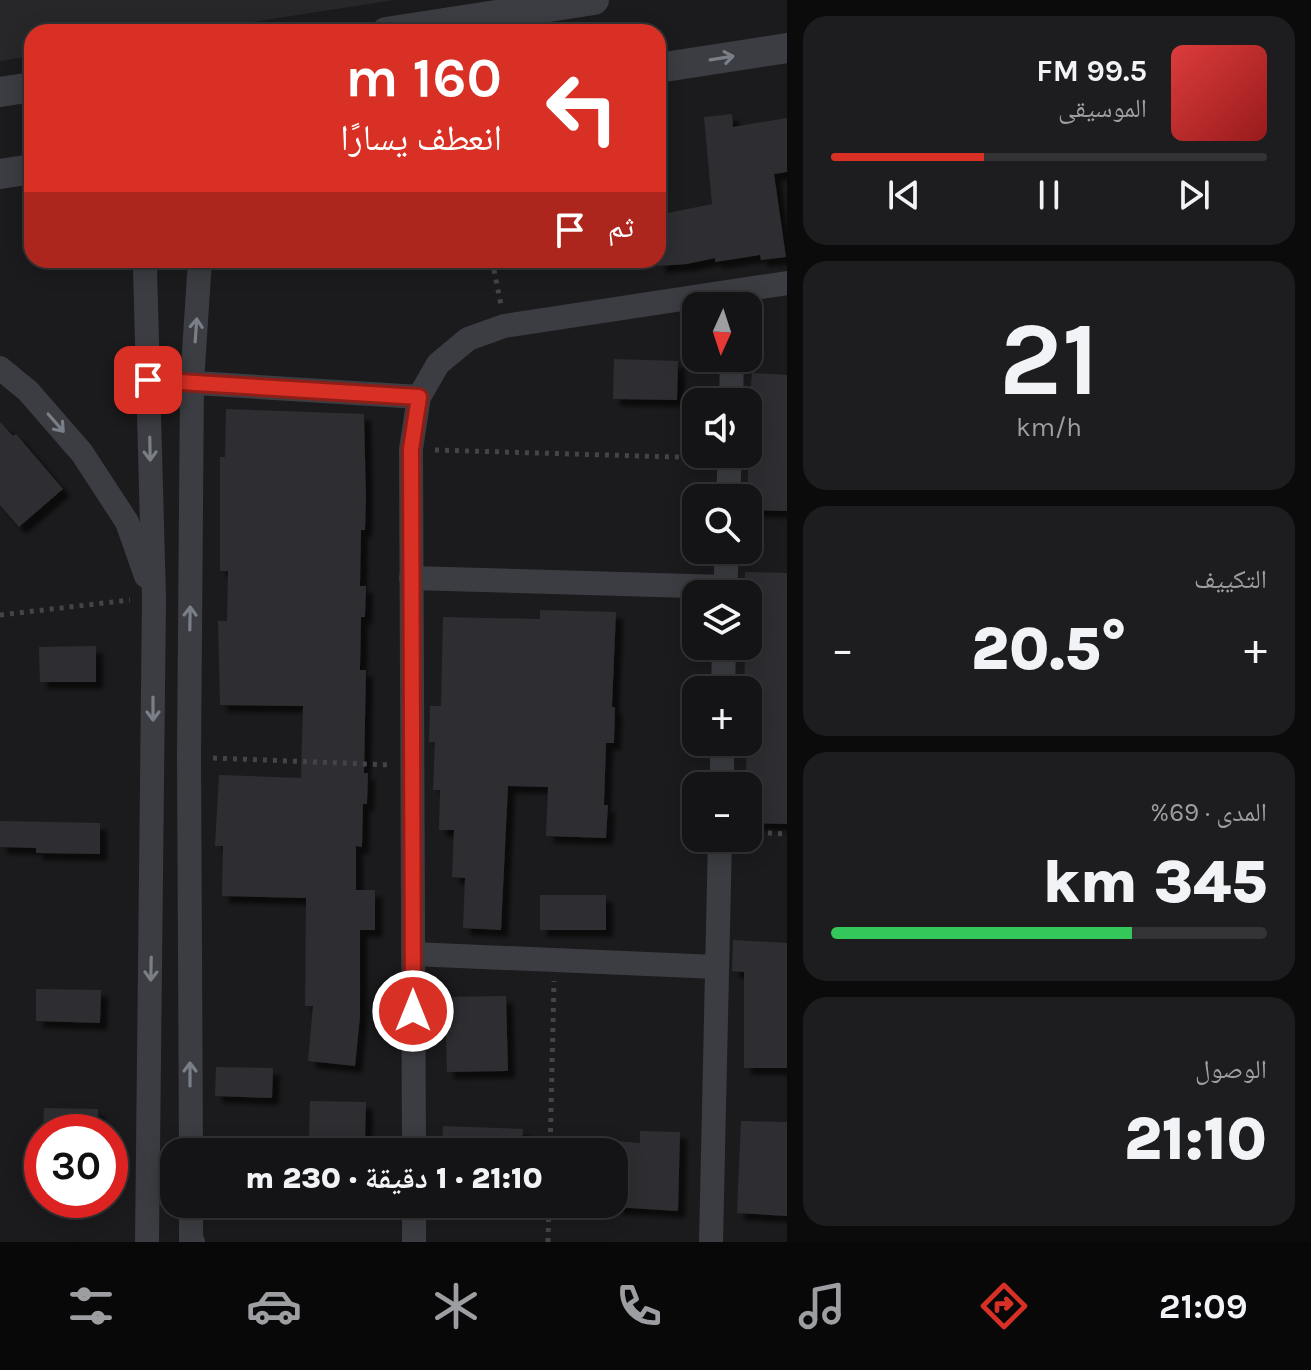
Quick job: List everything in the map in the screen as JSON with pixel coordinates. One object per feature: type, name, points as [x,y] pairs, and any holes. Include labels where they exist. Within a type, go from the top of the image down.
[{"type":"street","points":[[438,24],[594,0]]},
{"type":"street","points":[[666,67],[787,48]]},
{"type":"street","points":[[0,92],[24,88]]},
{"type":"street","points":[[0,174],[24,170]]},
{"type":"street","points":[[145,268],[154,598],[145,1238]]},
{"type":"street","points":[[191,1138],[189,757],[192,382],[199,268]]},
{"type":"street","points":[[757,292],[787,283]]},
{"type":"street","points":[[414,1138],[411,449],[419,397],[438,364],[468,339],[504,326],[682,305]]},
{"type":"street","points":[[0,368],[28,391],[82,453],[127,522],[154,598]]},
{"type":"street","points":[[148,380],[419,397]]},
{"type":"street","points":[[411,578],[682,589]]},
{"type":"street","points":[[153,822],[189,822]]},
{"type":"street","points":[[711,1242],[720,852]]},
{"type":"street","points":[[413,954],[717,967]]},
{"type":"street","points":[[191,1218],[192,1242]]},
{"type":"street","points":[[414,1218],[414,1242]]},
{"type":"path","points":[[493,268],[504,326]]},
{"type":"path","points":[[411,449],[682,455]]},
{"type":"path","points":[[0,615],[154,598]]},
{"type":"path","points":[[189,757],[412,766]]},
{"type":"path","points":[[762,833],[787,834]]},
{"type":"path","points":[[550,1138],[554,960]]},
{"type":"path","points":[[548,1242],[549,1218]]},
{"type":"shaded area","points":[[0,0],[394,0],[239,24],[24,24],[24,57],[0,61]]},
{"type":"building","points":[[732,114],[733,127],[787,118],[787,172],[774,174],[786,257],[761,260],[760,255],[715,262],[715,258],[666,265],[666,213],[712,204],[704,117]]},
{"type":"building","points":[[614,359],[678,361],[677,400],[613,399]]},
{"type":"building","points":[[752,373],[787,375],[787,511],[762,510],[762,484],[748,484],[748,468],[762,468],[762,388],[751,388]]},
{"type":"building","points":[[226,409],[364,414],[366,499],[365,530],[361,530],[360,586],[366,586],[365,617],[361,617],[360,670],[366,670],[364,773],[368,773],[367,804],[363,804],[362,847],[356,846],[356,890],[375,890],[375,930],[360,930],[360,1016],[355,1066],[308,1061],[313,1006],[305,1006],[306,898],[222,896],[223,846],[215,846],[219,775],[301,778],[303,706],[220,705],[218,621],[227,621],[228,571],[220,571],[220,457],[225,457]]},
{"type":"building","points":[[0,422],[13,436],[16,434],[63,489],[19,527],[0,505]]},
{"type":"building","points":[[745,572],[787,573],[787,824],[762,823],[762,772],[746,772],[747,756],[762,756],[762,676],[744,676],[745,660],[762,660],[762,580],[745,580]]},
{"type":"building","points":[[540,610],[616,612],[612,707],[615,707],[614,743],[606,743],[606,838],[546,836],[548,787],[508,786],[501,930],[463,928],[465,878],[452,877],[454,830],[439,830],[440,790],[433,790],[435,742],[429,742],[430,706],[441,706],[443,617],[540,619]]},
{"type":"building","points":[[96,646],[96,682],[40,682],[39,647]]},
{"type":"building","points":[[0,821],[100,823],[100,854],[36,853],[36,848],[0,847]]},
{"type":"building","points":[[540,895],[606,895],[606,930],[540,930]]},
{"type":"building","points":[[733,940],[787,943],[787,1068],[744,1068],[744,972],[732,971]]},
{"type":"building","points":[[36,989],[101,990],[100,1023],[36,1021]]},
{"type":"building","points":[[506,996],[508,1071],[447,1072],[445,997]]},
{"type":"building","points":[[216,1067],[273,1068],[272,1098],[215,1096]]},
{"type":"building","points":[[310,1101],[366,1102],[365,1138],[309,1138]]},
{"type":"building","points":[[44,1108],[98,1109],[98,1114],[44,1114]]},
{"type":"building","points":[[741,1121],[787,1122],[787,1216],[737,1213]]},
{"type":"building","points":[[443,1126],[523,1129],[523,1138],[443,1138]]},
{"type":"building","points":[[640,1131],[680,1132],[678,1211],[628,1208],[628,1142],[640,1143]]},
{"type":"route","points":[[148,380],[419,397],[411,449],[413,1011]]}]
